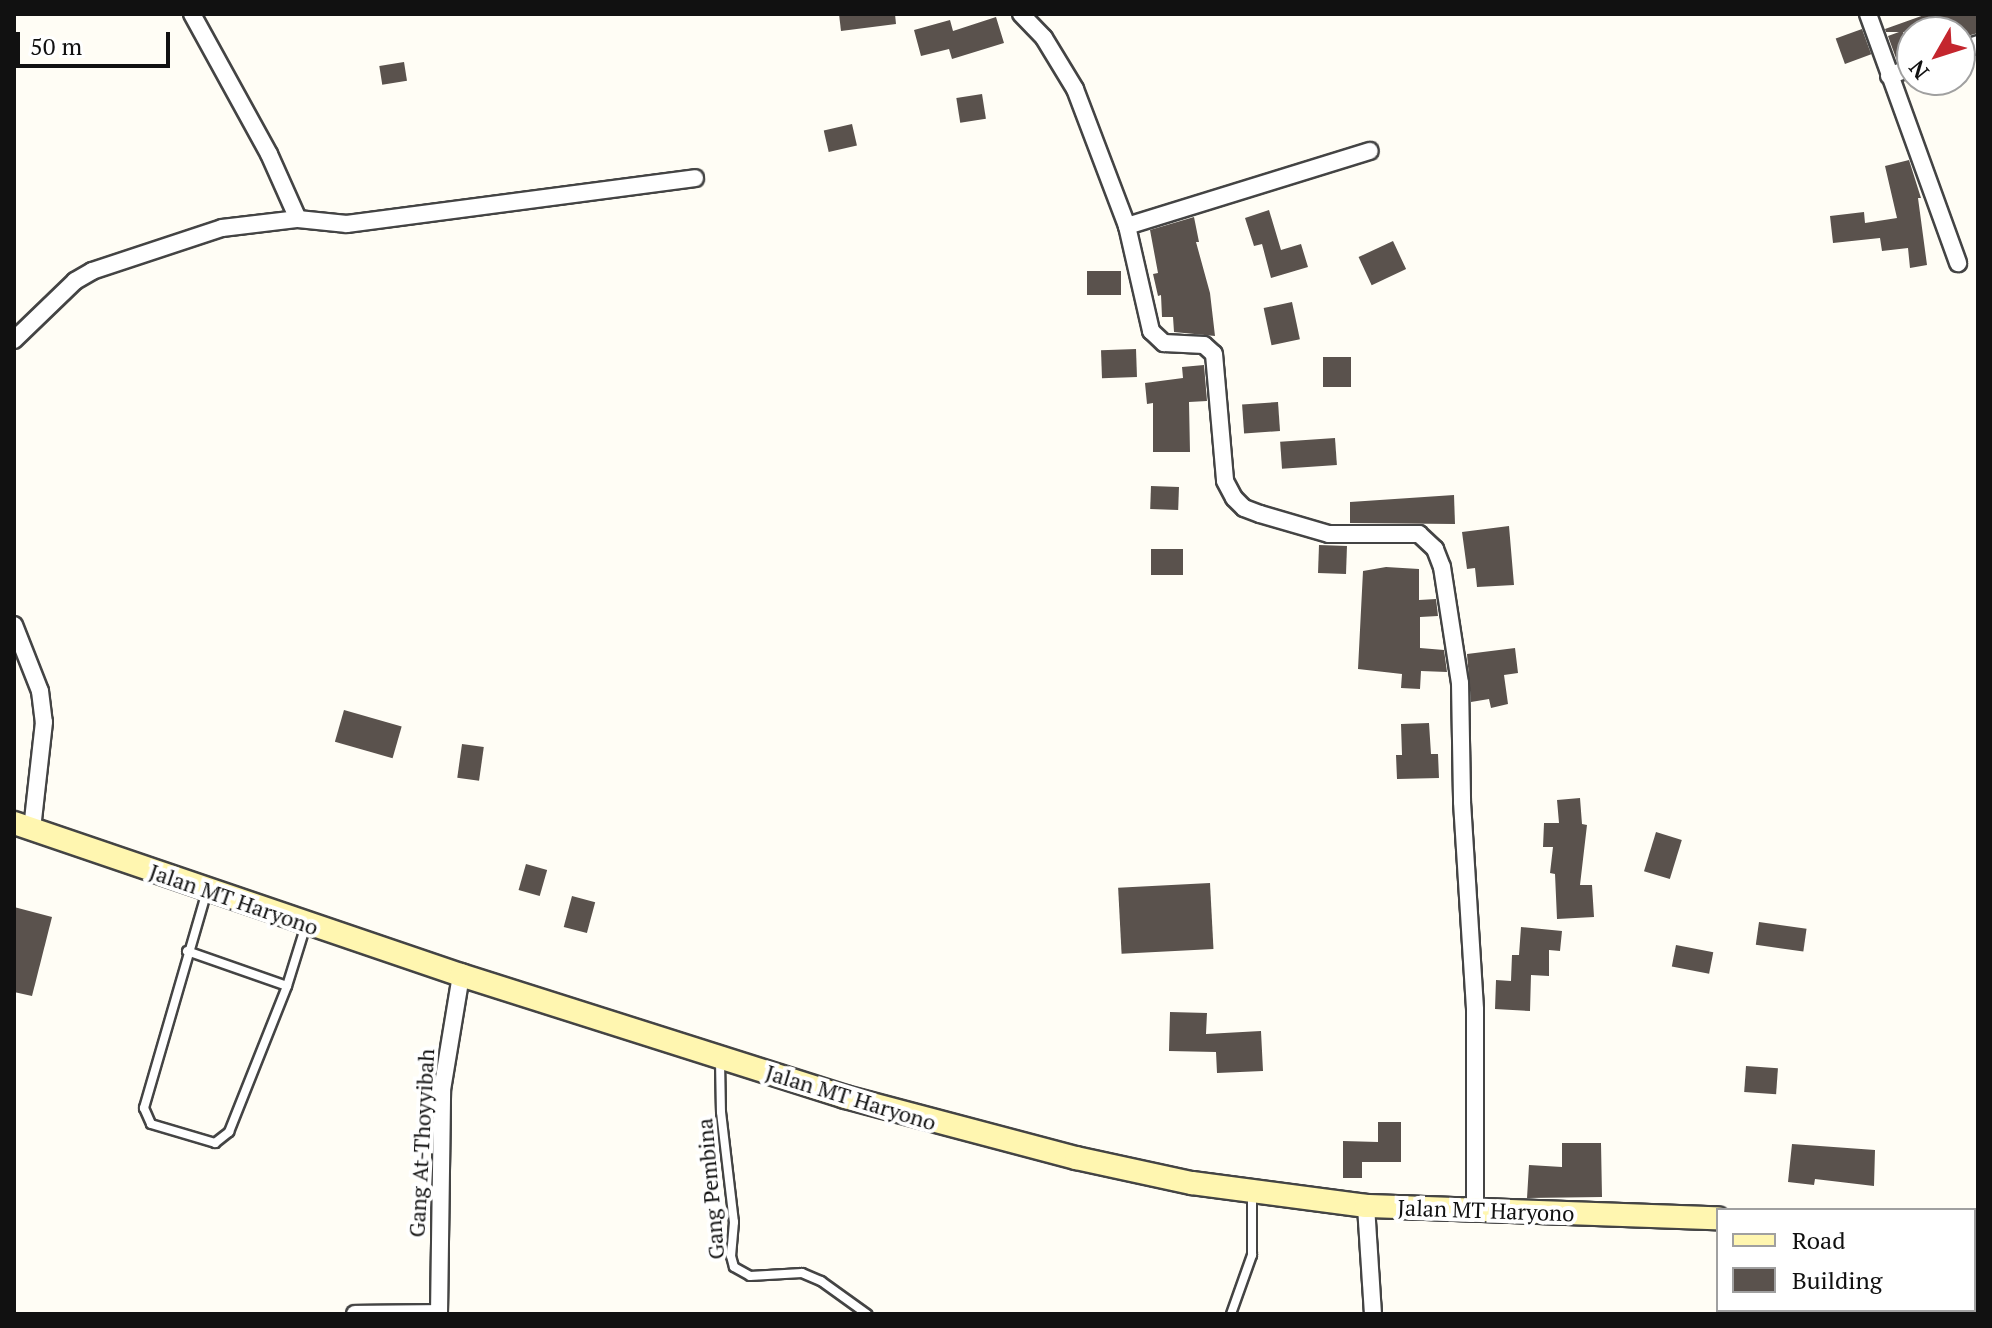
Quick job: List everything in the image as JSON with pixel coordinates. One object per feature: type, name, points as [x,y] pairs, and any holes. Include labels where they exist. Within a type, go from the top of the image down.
[{"type":"main road","name":"Jalan MT Haryono","points":[[23,826],[461,975],[885,1109],[1009,1142],[1192,1183],[1366,1206],[1716,1218]]},
{"type":"street","points":[[192,14],[269,154],[298,219]]},
{"type":"street","points":[[1021,14],[1044,38],[1075,89],[1127,226],[1151,331],[1157,340],[1204,345],[1214,354],[1225,481],[1244,508],[1329,534],[1419,534],[1435,549],[1442,567],[1460,683],[1462,802],[1475,1010],[1475,1209]]},
{"type":"street","points":[[1868,14],[1958,263]]},
{"type":"street","points":[[1889,76],[1896,73]]},
{"type":"street","points":[[1127,226],[1370,151]]},
{"type":"street","points":[[14,340],[75,281],[92,271],[222,228],[298,219],[347,224],[695,178]]},
{"type":"street","points":[[14,625],[40,691],[44,722],[23,826]]},
{"type":"street","name":"Gang At-Thoyyibah","points":[[439,1313],[442,1090],[461,975]]},
{"type":"street","points":[[1366,1206],[1373,1314]]},
{"type":"street","points":[[355,1314],[439,1313]]},
{"type":"lane","points":[[208,890],[187,951],[144,1108],[151,1124],[215,1143],[229,1132],[287,986],[306,924]]},
{"type":"lane","points":[[187,951],[287,986]]},
{"type":"lane","name":"Gang Pembina","points":[[720,1056],[721,1112],[734,1222],[731,1256],[734,1267],[750,1276],[802,1273],[821,1281],[867,1314]]},
{"type":"lane","points":[[1231,1314],[1252,1255],[1252,1191]]},
{"type":"building","points":[[839,14],[895,14],[896,24],[841,31]]},
{"type":"building","points":[[1978,14],[1978,33],[1976,16],[1921,16]]},
{"type":"building","points":[[996,17],[1004,43],[952,59],[949,49],[921,56],[914,30],[950,20],[953,31]]},
{"type":"building","points":[[1896,25],[1896,32],[1886,32],[1885,29]]},
{"type":"building","points":[[1862,29],[1871,54],[1845,64],[1836,39]]},
{"type":"building","points":[[1896,33],[1896,58],[1888,36]]},
{"type":"building","points":[[404,62],[407,81],[382,85],[379,66]]},
{"type":"building","points":[[982,94],[986,119],[960,123],[956,98]]},
{"type":"building","points":[[852,124],[857,145],[829,152],[824,131]]},
{"type":"building","points":[[1909,160],[1921,198],[1918,198],[1927,265],[1910,268],[1908,248],[1882,251],[1880,238],[1833,243],[1830,216],[1864,212],[1865,223],[1897,218],[1885,166]]},
{"type":"building","points":[[1269,210],[1281,250],[1301,244],[1308,267],[1271,278],[1262,244],[1254,246],[1245,218]]},
{"type":"building","points":[[1194,217],[1199,242],[1196,242],[1210,293],[1215,336],[1174,332],[1173,317],[1162,317],[1161,295],[1158,296],[1153,274],[1158,273],[1150,230]]},
{"type":"building","points":[[1393,241],[1406,269],[1372,285],[1359,257]]},
{"type":"building","points":[[1087,271],[1121,271],[1121,295],[1087,295]]},
{"type":"building","points":[[1292,302],[1300,339],[1272,345],[1264,308]]},
{"type":"building","points":[[1136,349],[1137,377],[1102,378],[1101,350]]},
{"type":"building","points":[[1323,357],[1351,357],[1351,387],[1323,387]]},
{"type":"building","points":[[1204,365],[1207,401],[1189,402],[1190,452],[1153,452],[1153,403],[1147,404],[1145,383],[1183,378],[1182,367]]},
{"type":"building","points":[[1278,402],[1280,431],[1244,433],[1242,405]]},
{"type":"building","points":[[1335,438],[1337,465],[1282,469],[1280,442]]},
{"type":"building","points":[[1151,486],[1179,487],[1178,510],[1150,509]]},
{"type":"building","points":[[1454,495],[1455,524],[1350,523],[1350,502]]},
{"type":"building","points":[[1509,526],[1514,585],[1477,587],[1475,568],[1467,569],[1462,532]]},
{"type":"building","points":[[1319,545],[1347,546],[1346,574],[1318,573]]},
{"type":"building","points":[[1151,549],[1183,549],[1183,575],[1151,575]]},
{"type":"building","points":[[1386,567],[1419,569],[1419,600],[1436,599],[1438,616],[1420,617],[1420,648],[1444,650],[1447,672],[1421,671],[1420,689],[1401,688],[1402,674],[1358,669],[1363,571]]},
{"type":"building","points":[[1515,648],[1518,673],[1504,675],[1508,704],[1491,708],[1489,699],[1471,702],[1467,654]]},
{"type":"building","points":[[344,710],[402,727],[393,758],[335,742]]},
{"type":"building","points":[[1429,723],[1431,754],[1438,754],[1439,778],[1397,779],[1396,755],[1402,755],[1401,724]]},
{"type":"building","points":[[462,744],[484,747],[479,781],[457,778]]},
{"type":"building","points":[[1580,798],[1582,824],[1587,825],[1580,885],[1592,885],[1594,917],[1557,919],[1555,874],[1550,873],[1553,847],[1543,847],[1544,823],[1559,823],[1557,800]]},
{"type":"building","points":[[1656,832],[1682,840],[1670,879],[1644,871]]},
{"type":"building","points":[[526,864],[547,870],[540,896],[519,890]]},
{"type":"building","points":[[1210,883],[1213,949],[1122,954],[1118,888]]},
{"type":"building","points":[[572,896],[595,902],[587,933],[564,927]]},
{"type":"building","points":[[14,907],[52,917],[32,996],[14,992]]},
{"type":"building","points":[[1759,922],[1807,929],[1803,951],[1756,945]]},
{"type":"building","points":[[1521,927],[1562,931],[1560,951],[1549,950],[1549,976],[1531,975],[1530,1011],[1495,1009],[1496,980],[1511,981],[1512,955],[1519,955]]},
{"type":"building","points":[[1676,945],[1713,952],[1709,974],[1672,967]]},
{"type":"building","points":[[1170,1012],[1207,1013],[1206,1034],[1261,1031],[1263,1071],[1217,1073],[1216,1052],[1169,1051]]},
{"type":"building","points":[[1746,1066],[1778,1068],[1776,1094],[1744,1092]]},
{"type":"building","points":[[1378,1122],[1401,1122],[1401,1162],[1362,1162],[1362,1178],[1343,1178],[1343,1141],[1378,1142]]},
{"type":"building","points":[[1562,1143],[1601,1143],[1602,1197],[1527,1198],[1529,1165],[1562,1167]]},
{"type":"building","points":[[1792,1144],[1875,1150],[1874,1186],[1815,1179],[1814,1185],[1788,1182]]}]
